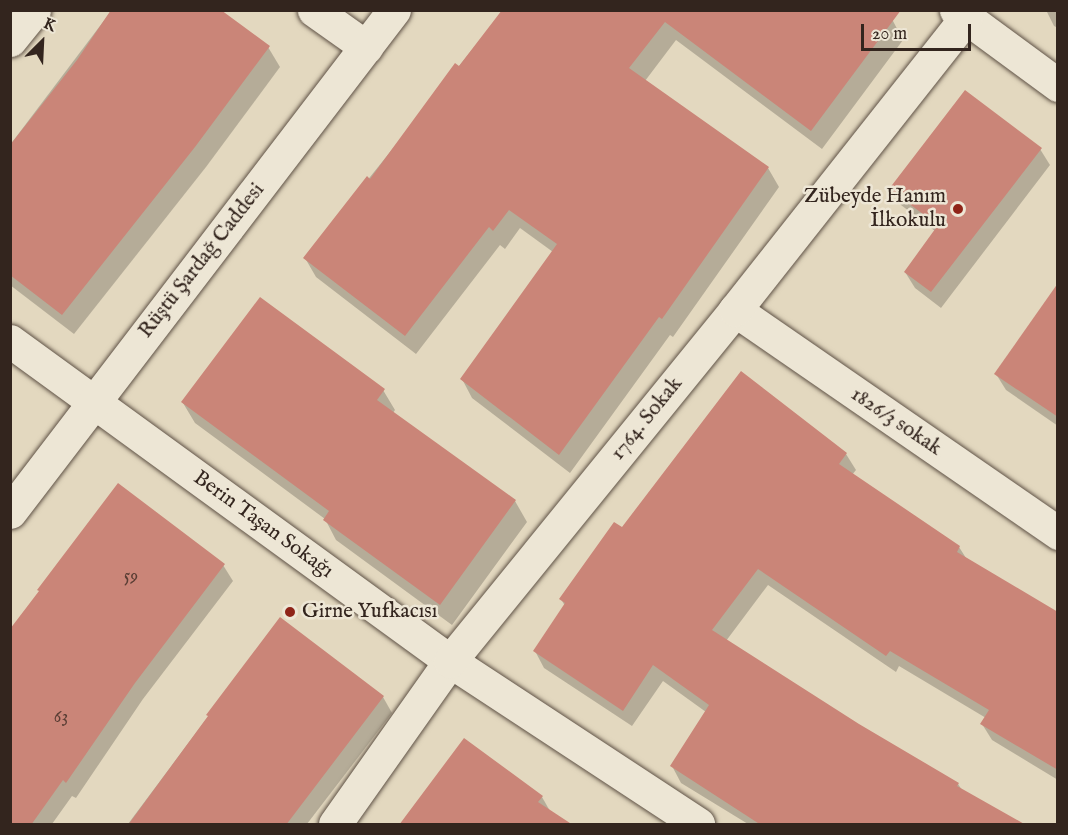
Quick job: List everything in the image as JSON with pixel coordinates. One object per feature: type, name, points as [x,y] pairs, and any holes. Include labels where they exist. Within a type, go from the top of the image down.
[{"type":"street","points":[[10,40],[34,10]]},
{"type":"street","points":[[314,10],[366,47]]},
{"type":"street","name":"Rüştü Şardağ Caddesi","points":[[10,512],[394,10]]},
{"type":"street","points":[[961,14],[1058,85]]},
{"type":"street","name":"1764. Sokak","points":[[335,825],[450,661],[735,310],[961,14]]},
{"type":"street","name":"1826/3 sokak","points":[[735,310],[1058,533]]},
{"type":"street","name":"Berin Taşan Sokağı","points":[[10,341],[92,403],[450,661],[698,825]]},
{"type":"building","points":[[111,10],[221,10],[270,46],[195,147],[62,315],[10,275],[10,145],[77,60]]},
{"type":"building","points":[[502,10],[901,10],[811,131],[665,22],[629,68],[769,167],[662,319],[659,317],[559,455],[460,379],[557,244],[509,210],[493,231],[489,227],[405,336],[303,258],[367,176],[370,179],[455,63],[459,66]]},
{"type":"building","points":[[965,90],[1042,148],[931,292],[904,272],[938,225],[889,189]]},
{"type":"building","points":[[1058,283],[1058,417],[994,374]]},
{"type":"building","points":[[260,297],[385,389],[377,400],[516,500],[440,605],[323,520],[329,511],[181,402]]},
{"type":"building","points":[[741,371],[847,453],[839,464],[960,546],[957,552],[1058,612],[1058,770],[980,724],[989,710],[890,651],[886,656],[758,569],[712,630],[859,724],[959,783],[957,786],[1026,825],[761,825],[670,766],[709,705],[653,665],[623,711],[533,651],[565,603],[559,599],[614,522],[622,527]]},
{"type":"building","points":[[118,483],[225,564],[135,683],[66,783],[63,780],[31,825],[10,825],[10,629]]},
{"type":"building","points":[[280,617],[384,696],[286,825],[128,825],[208,716],[206,715]]},
{"type":"building","points":[[464,738],[543,796],[538,802],[573,825],[399,825]]},
{"type":"place","name":"Zübeyde Hanım İlkokulu","points":[[958,209]]},
{"type":"place","name":"Girne Yufkacısı","points":[[290,612]]}]
